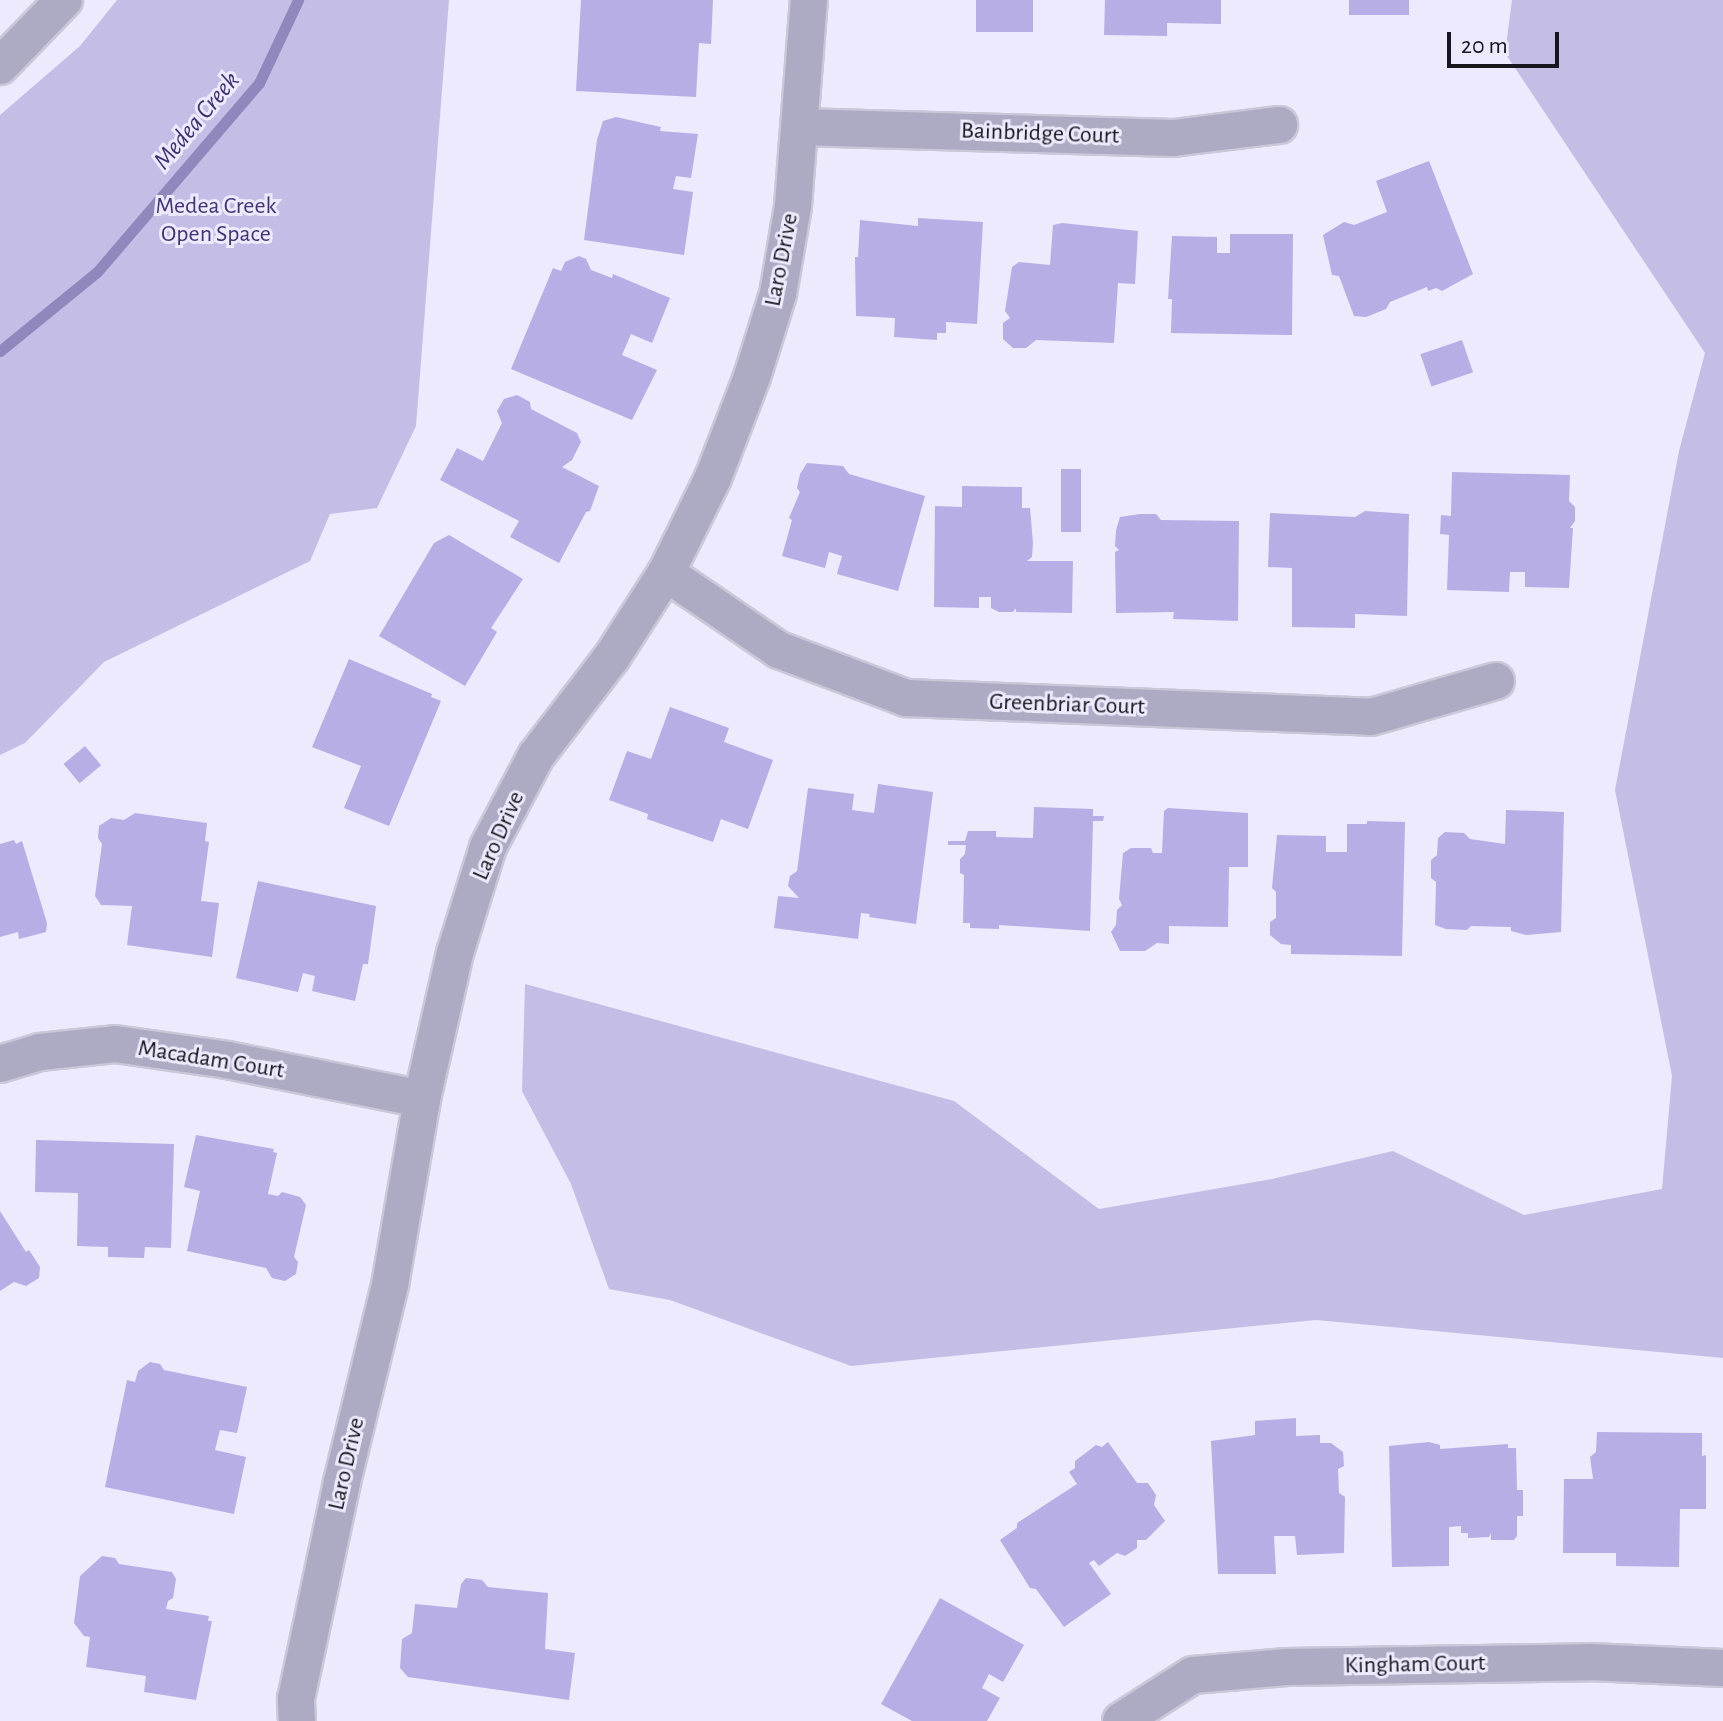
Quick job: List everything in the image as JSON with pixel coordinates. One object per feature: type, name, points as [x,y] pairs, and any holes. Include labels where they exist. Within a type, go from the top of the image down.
[{"type":"street","points":[[0,66],[64,0]]},
{"type":"street","name":"Laro Drive","points":[[297,1721],[296,1699],[390,1285],[422,1099],[455,953],[488,847],[536,756],[612,657],[666,573],[713,478],[778,294],[793,206],[809,0]]},
{"type":"street","name":"Bainbridge Court","points":[[800,127],[1173,138],[1279,125]]},
{"type":"street","name":"Greenbriar Court","points":[[666,573],[779,650],[906,698],[1371,717],[1496,681]]},
{"type":"street","name":"Macadam Court","points":[[0,1064],[40,1052],[115,1044],[227,1060],[422,1099]]},
{"type":"street","name":"Kingham Court","points":[[1121,1721],[1193,1675],[1287,1667],[1590,1662],[1723,1668]]},
{"type":"green space","name":"Medea Creek Open Space","points":[[117,0],[449,0],[416,426],[377,508],[330,514],[310,561],[104,662],[25,743],[0,755],[0,115],[80,46]]},
{"type":"green space","points":[[1512,0],[1723,0],[1723,1358],[1316,1320],[851,1366],[670,1300],[609,1289],[571,1184],[522,1091],[525,984],[954,1101],[1099,1209],[1272,1179],[1393,1151],[1524,1215],[1662,1189],[1672,1076],[1615,790],[1679,451],[1705,353],[1505,53]]},
{"type":"building","points":[[581,0],[713,0],[711,44],[699,43],[696,97],[576,91]]},
{"type":"building","points":[[976,0],[1033,0],[1033,32],[976,32]]},
{"type":"building","points":[[1105,0],[1221,0],[1221,24],[1167,23],[1167,36],[1104,35]]},
{"type":"building","points":[[1349,0],[1409,0],[1409,15],[1349,15]]},
{"type":"building","points":[[616,117],[661,127],[660,131],[698,134],[691,178],[676,176],[673,189],[693,192],[684,255],[584,240],[597,140],[603,121]]},
{"type":"building","points":[[1429,161],[1473,274],[1442,291],[1436,288],[1428,291],[1427,287],[1390,302],[1386,309],[1366,317],[1354,316],[1339,276],[1332,275],[1323,235],[1344,222],[1354,225],[1387,212],[1376,181]]},
{"type":"building","points":[[918,218],[983,222],[977,324],[946,322],[946,333],[937,333],[937,340],[894,337],[895,318],[856,316],[855,257],[858,257],[860,220],[918,226]]},
{"type":"building","points":[[1062,223],[1138,231],[1135,284],[1118,283],[1114,343],[1036,340],[1026,348],[1013,348],[1003,339],[1003,323],[1010,318],[1005,311],[1012,267],[1019,262],[1050,265],[1053,225]]},
{"type":"building","points":[[1230,234],[1293,234],[1292,335],[1171,333],[1172,299],[1168,299],[1172,236],[1217,237],[1217,253],[1230,253]]},
{"type":"building","points":[[579,256],[586,259],[591,270],[612,278],[613,274],[670,298],[652,343],[631,334],[622,355],[657,370],[632,420],[511,369],[553,268],[561,271],[565,262]]},
{"type":"building","points":[[1462,340],[1473,372],[1431,386],[1420,354]]},
{"type":"building","points":[[517,395],[530,402],[531,409],[577,433],[581,442],[572,460],[562,467],[599,486],[590,511],[586,512],[559,563],[510,537],[519,521],[440,480],[457,448],[483,461],[502,423],[497,411],[504,399]]},
{"type":"building","points":[[807,463],[843,466],[849,474],[925,496],[898,591],[837,574],[842,556],[829,552],[825,568],[782,556],[792,520],[789,518],[800,492],[797,488],[800,474]]},
{"type":"building","points":[[1061,469],[1081,469],[1081,532],[1061,532]]},
{"type":"building","points":[[1452,472],[1570,475],[1569,501],[1575,507],[1575,521],[1570,528],[1573,528],[1569,588],[1525,587],[1525,572],[1510,572],[1509,592],[1447,590],[1449,535],[1440,534],[1441,515],[1451,516]]},
{"type":"building","points":[[962,486],[1022,487],[1022,508],[1030,508],[1033,543],[1032,557],[1027,561],[1073,561],[1072,613],[1016,612],[1016,608],[1013,612],[999,612],[991,608],[991,597],[979,597],[979,608],[934,607],[935,506],[962,507]]},
{"type":"building","points":[[1365,511],[1409,514],[1407,616],[1355,614],[1355,628],[1292,627],[1292,568],[1268,567],[1270,513],[1355,517]]},
{"type":"building","points":[[1156,514],[1161,520],[1239,521],[1238,621],[1173,619],[1174,612],[1116,613],[1115,552],[1119,550],[1115,546],[1116,530],[1120,517]]},
{"type":"building","points":[[449,535],[523,579],[491,628],[497,632],[465,686],[379,636],[434,543]]},
{"type":"building","points":[[349,659],[432,694],[431,697],[441,701],[389,826],[344,808],[361,766],[312,747]]},
{"type":"building","points":[[670,707],[729,728],[724,742],[773,760],[748,829],[721,819],[713,842],[647,819],[648,814],[609,800],[627,751],[651,759]]},
{"type":"building","points":[[85,746],[101,765],[80,783],[64,764]]},
{"type":"building","points":[[878,784],[933,792],[916,924],[861,913],[858,939],[774,928],[778,896],[799,898],[788,886],[790,876],[797,871],[808,788],[854,794],[852,810],[874,813]]},
{"type":"building","points":[[1034,807],[1093,809],[1093,816],[1104,816],[1103,821],[1093,821],[1090,931],[999,925],[999,929],[970,928],[970,923],[963,923],[964,875],[960,873],[960,859],[965,854],[966,845],[948,845],[948,841],[965,841],[968,831],[996,831],[996,837],[1033,838]]},
{"type":"building","points":[[1168,808],[1248,813],[1248,867],[1229,867],[1228,927],[1169,926],[1169,944],[1157,943],[1145,951],[1120,951],[1111,932],[1116,925],[1117,910],[1122,905],[1119,899],[1123,853],[1131,848],[1151,848],[1153,853],[1162,853],[1164,811]]},
{"type":"building","points":[[1506,810],[1564,812],[1561,932],[1526,935],[1511,931],[1511,927],[1471,926],[1467,930],[1435,925],[1436,882],[1431,878],[1431,860],[1437,855],[1438,838],[1445,832],[1464,833],[1470,839],[1505,844]]},
{"type":"building","points":[[135,813],[207,823],[205,841],[209,842],[201,901],[219,903],[212,957],[127,945],[132,906],[101,905],[95,896],[102,844],[98,838],[99,826],[111,818],[124,820]]},
{"type":"building","points":[[1367,821],[1405,822],[1402,956],[1291,954],[1291,945],[1281,944],[1270,935],[1270,922],[1276,918],[1276,892],[1272,888],[1277,835],[1326,836],[1326,852],[1347,852],[1347,824],[1367,824]]},
{"type":"building","points":[[14,840],[16,844],[22,841],[47,923],[46,932],[19,939],[18,932],[0,937],[0,844]]},
{"type":"building","points":[[258,881],[376,906],[368,964],[363,964],[355,1001],[312,991],[315,976],[303,973],[298,992],[236,978]]},
{"type":"building","points":[[196,1135],[274,1149],[273,1152],[277,1153],[268,1194],[278,1196],[282,1192],[300,1197],[306,1205],[294,1257],[298,1262],[296,1274],[285,1281],[272,1278],[266,1268],[187,1251],[200,1191],[184,1187]]},
{"type":"building","points":[[36,1140],[174,1144],[171,1248],[145,1247],[144,1258],[108,1257],[108,1247],[77,1246],[78,1193],[35,1192]]},
{"type":"building","points":[[0,1211],[26,1252],[29,1250],[40,1267],[39,1278],[26,1286],[14,1282],[0,1291]]},
{"type":"building","points":[[150,1362],[160,1364],[164,1370],[247,1387],[237,1433],[220,1430],[215,1450],[246,1457],[234,1514],[105,1487],[127,1380],[135,1382],[138,1371]]},
{"type":"building","points":[[1296,1418],[1296,1436],[1320,1435],[1320,1443],[1331,1443],[1343,1452],[1344,1466],[1338,1469],[1339,1493],[1345,1497],[1344,1553],[1297,1555],[1295,1536],[1274,1536],[1276,1574],[1218,1574],[1211,1441],[1255,1435],[1255,1421]]},
{"type":"building","points":[[1597,1432],[1702,1433],[1702,1456],[1706,1455],[1706,1509],[1680,1509],[1679,1567],[1616,1566],[1616,1553],[1563,1553],[1564,1479],[1593,1479],[1590,1457],[1596,1452]]},
{"type":"building","points":[[1108,1442],[1137,1483],[1148,1483],[1156,1495],[1154,1505],[1165,1521],[1146,1540],[1137,1540],[1137,1548],[1125,1556],[1117,1553],[1099,1566],[1094,1560],[1089,1563],[1111,1594],[1064,1627],[1036,1589],[1030,1588],[1000,1540],[1017,1528],[1017,1523],[1077,1484],[1069,1472],[1075,1468],[1075,1461],[1096,1445],[1102,1447]]},
{"type":"building","points":[[1429,1442],[1440,1445],[1440,1449],[1508,1444],[1508,1448],[1516,1448],[1517,1490],[1523,1490],[1523,1516],[1517,1516],[1517,1536],[1514,1540],[1491,1540],[1491,1533],[1489,1537],[1468,1538],[1468,1533],[1461,1533],[1461,1526],[1449,1527],[1449,1566],[1392,1567],[1389,1446]]},
{"type":"building","points":[[102,1556],[115,1558],[119,1564],[172,1572],[176,1579],[173,1598],[168,1601],[166,1609],[209,1616],[208,1621],[212,1621],[196,1700],[144,1692],[146,1676],[86,1667],[90,1637],[84,1636],[74,1623],[80,1576]]},
{"type":"building","points":[[466,1578],[482,1580],[488,1587],[548,1593],[545,1649],[575,1653],[569,1700],[408,1677],[400,1668],[402,1639],[412,1633],[415,1604],[457,1608],[461,1584]]},
{"type":"building","points":[[940,1598],[1024,1645],[1003,1682],[989,1674],[982,1688],[1000,1698],[987,1721],[912,1721],[881,1704]]},
{"type":"waterway","name":"Medea Creek","points":[[0,351],[97,272],[259,83],[298,0]]}]
